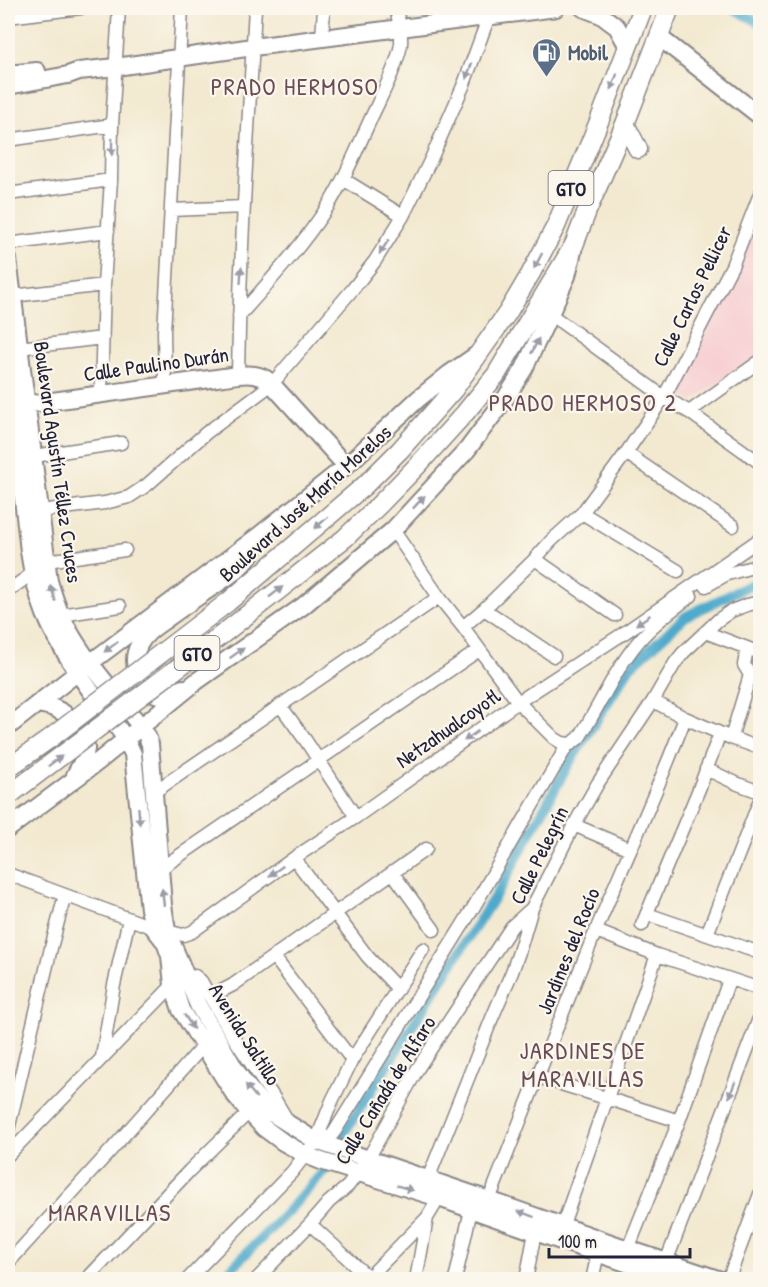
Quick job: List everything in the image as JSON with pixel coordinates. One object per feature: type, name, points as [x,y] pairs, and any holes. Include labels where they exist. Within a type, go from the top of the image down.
[{"type":"main road","name":"GTO","points":[[8,796],[345,538],[425,458],[465,413],[496,375],[574,245],[625,124],[670,8]]},
{"type":"main road","name":"Boulevard José María Morelos","points":[[8,768],[228,602],[365,485],[448,396],[508,312],[549,240],[642,9]]},
{"type":"main road","points":[[625,124],[638,149]]},
{"type":"street","points":[[8,17],[81,8]]},
{"type":"street","points":[[101,394],[104,285],[119,8]]},
{"type":"street","points":[[165,385],[164,332],[182,8]]},
{"type":"street","points":[[238,375],[248,118],[255,8]]},
{"type":"street","points":[[322,38],[324,8]]},
{"type":"street","points":[[239,316],[282,268],[328,206],[343,179],[385,90],[401,44],[396,8]]},
{"type":"street","points":[[8,74],[64,69],[79,71],[116,68],[399,27],[468,13],[489,16],[556,8]]},
{"type":"street","points":[[583,8],[601,15],[617,27],[628,47]]},
{"type":"street","points":[[40,511],[129,497],[147,485],[206,433],[272,384],[375,261],[403,216],[451,115],[489,16]]},
{"type":"street","points":[[659,37],[760,116]]},
{"type":"street","points":[[8,86],[79,71]]},
{"type":"street","points":[[8,140],[112,125]]},
{"type":"street","points":[[343,179],[403,216]]},
{"type":"street","points":[[8,194],[111,180]]},
{"type":"street","name":"Calle Carlos Pellicer","points":[[463,627],[582,513],[626,453],[664,397],[732,266],[760,194]]},
{"type":"street","points":[[171,210],[244,207]]},
{"type":"street","points":[[8,244],[108,231]]},
{"type":"street","points":[[8,829],[99,761],[197,681],[303,606],[393,530],[449,471],[506,399],[524,369],[567,276],[574,245]]},
{"type":"street","name":"Boulevard Agustín Téllez Cruces","points":[[8,260],[18,348],[16,406],[34,456],[49,581],[56,603],[84,667]]},
{"type":"street","points":[[13,296],[104,285]]},
{"type":"street","points":[[550,314],[664,397],[757,456]]},
{"type":"street","points":[[18,348],[103,338]]},
{"type":"street","points":[[8,727],[257,537],[346,466],[418,399],[476,356]]},
{"type":"street","points":[[689,412],[760,361]]},
{"type":"street","name":"Boulevard Agustín Téllez Cruces","points":[[8,369],[16,406],[33,573],[45,612],[66,654],[84,667]]},
{"type":"street","name":"Calle Paulino Durán","points":[[16,406],[238,375],[259,375],[272,384]]},
{"type":"street","points":[[272,384],[346,466]]},
{"type":"street","points":[[34,456],[121,443]]},
{"type":"street","points":[[626,453],[733,526]]},
{"type":"street","points":[[582,513],[678,570]]},
{"type":"street","points":[[393,530],[439,597],[518,702],[554,738],[568,744],[572,744],[579,738],[626,659],[646,633],[684,601],[713,581],[727,574],[760,565]]},
{"type":"street","points":[[197,681],[165,695],[151,692],[143,686],[138,677],[135,657],[138,647],[149,632],[233,573],[250,555],[257,537]]},
{"type":"street","name":"Netzahualcoyotl","points":[[161,929],[183,935],[192,932],[518,702],[624,633],[760,539]]},
{"type":"street","points":[[47,561],[125,550]]},
{"type":"street","points":[[535,559],[615,615]]},
{"type":"street","points":[[8,591],[33,573]]},
{"type":"street","points":[[154,792],[439,597]]},
{"type":"street","name":"Calle Pelegrín","points":[[428,1179],[512,972],[532,908],[598,783],[682,653],[718,620],[747,604],[760,602]]},
{"type":"street","points":[[61,615],[120,606]]},
{"type":"street","points":[[484,609],[554,656]]},
{"type":"street","points":[[705,632],[760,653]]},
{"type":"street","points":[[731,738],[755,673],[744,665],[747,648]]},
{"type":"street","points":[[160,869],[479,650]]},
{"type":"street","name":"Avenida Saltillo","points":[[84,667],[141,727],[150,744],[160,869],[161,929]]},
{"type":"street","name":"Avenida Saltillo","points":[[84,667],[134,754],[147,891],[180,982],[198,1005],[235,1069],[268,1110],[316,1141],[333,1146],[359,1165],[439,1198],[535,1232],[560,1233],[628,1249],[677,1280]]},
{"type":"street","points":[[653,701],[685,718],[760,748]]},
{"type":"street","points":[[37,704],[61,711],[83,734],[86,742],[84,759],[70,782]]},
{"type":"street","points":[[280,705],[356,817]]},
{"type":"street","name":"Jardines del Rocío","points":[[489,1200],[596,931],[685,718]]},
{"type":"street","points":[[717,741],[644,920],[707,934],[760,953]]},
{"type":"street","points":[[316,1141],[332,1135],[335,1131],[472,910],[568,744]]},
{"type":"street","points":[[99,761],[116,759],[126,763],[133,775],[137,790]]},
{"type":"street","points":[[706,769],[760,792]]},
{"type":"street","points":[[707,934],[760,800]]},
{"type":"street","points":[[574,825],[630,849]]},
{"type":"street","points":[[210,997],[233,985],[274,957],[426,849]]},
{"type":"street","points":[[294,858],[367,956],[398,989]]},
{"type":"street","points":[[392,872],[434,930]]},
{"type":"street","points":[[8,874],[161,929]]},
{"type":"street","points":[[8,1130],[65,895]]},
{"type":"street","name":"Calle Cañadá de Alfaro","points":[[256,1280],[329,1202],[348,1186],[418,1068],[512,926],[532,908]]},
{"type":"street","points":[[102,1057],[114,985],[129,919]]},
{"type":"street","points":[[596,931],[657,955],[760,989]]},
{"type":"street","points":[[188,1280],[292,1172],[314,1158],[316,1141],[352,1060],[423,949]]},
{"type":"street","points":[[560,1233],[657,955]]},
{"type":"street","points":[[274,957],[352,1060]]},
{"type":"street","points":[[8,1155],[127,1032],[180,982],[195,976],[201,981],[232,1035],[292,1127]]},
{"type":"street","points":[[628,1249],[679,1121],[729,980]]},
{"type":"street","name":"Avenida Saltillo","points":[[180,982],[181,1010],[234,1094],[264,1128],[283,1142],[314,1158],[428,1179],[489,1200],[598,1253],[661,1272],[721,1280]]},
{"type":"street","points":[[661,1272],[760,1016]]},
{"type":"street","points":[[8,1263],[204,1045]]},
{"type":"street","points":[[538,1077],[679,1121]]},
{"type":"street","points":[[86,1280],[190,1170],[249,1112]]},
{"type":"street","points":[[728,1280],[760,1194]]},
{"type":"street","points":[[310,1224],[367,1278],[427,1218],[439,1198]]},
{"type":"street","points":[[455,1280],[471,1210]]},
{"type":"street","points":[[416,1280],[427,1218]]},
{"type":"street","points":[[525,1280],[535,1232]]},
{"type":"street","points":[[592,1280],[598,1253]]},
{"type":"shaded area","points":[[760,212],[760,355],[695,399],[693,403],[682,395],[683,391],[677,386],[709,327],[746,249]]},
{"type":"waterway","points":[[733,8],[760,23]]},
{"type":"waterway","points":[[220,1280],[325,1170],[348,1127],[502,885],[568,765],[630,667],[686,616],[760,580]]},
{"type":"place","name":"Mobil","points":[[547,78]]},
{"type":"district","name":"PRADO HERMOSO","points":[[295,86]]},
{"type":"district","name":"PRADO HERMOSO 2","points":[[583,402]]},
{"type":"district","name":"JARDINES DE MARAVILLAS","points":[[583,1064]]},
{"type":"district","name":"MARAVILLAS","points":[[110,1212]]}]
